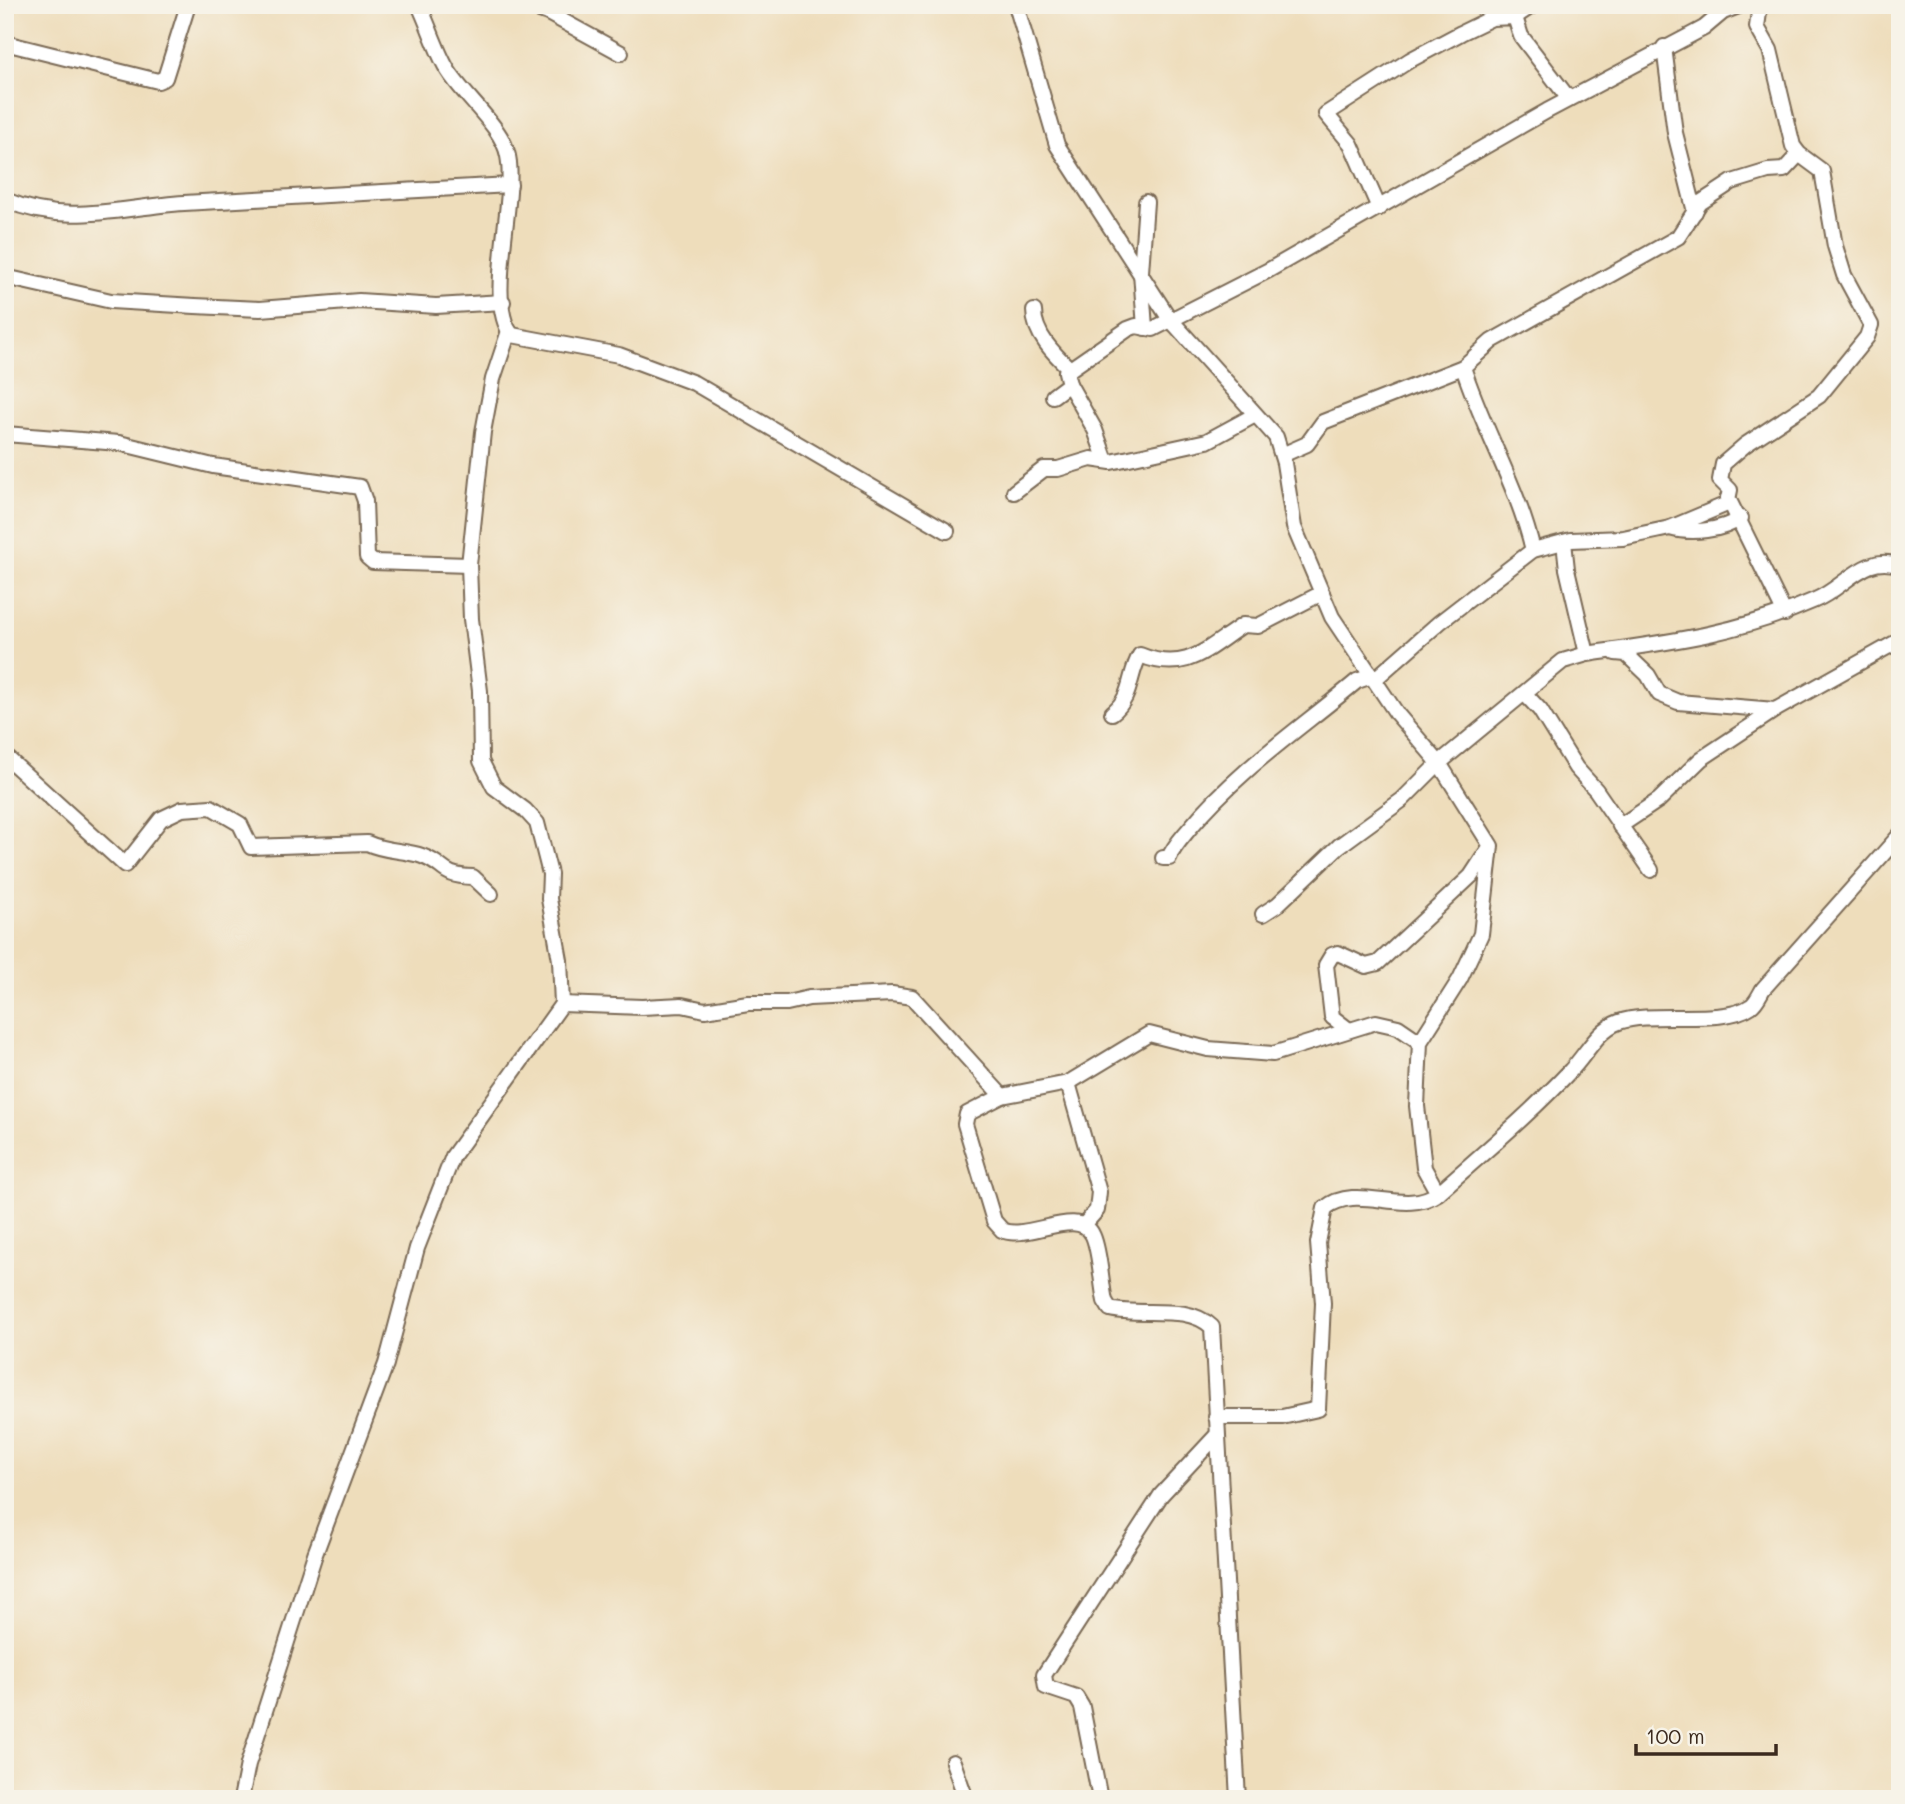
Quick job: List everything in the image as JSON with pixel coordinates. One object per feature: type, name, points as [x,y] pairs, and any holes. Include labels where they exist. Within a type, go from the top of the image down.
[{"type":"street","points":[[5,43],[158,81],[165,78],[188,5]]},
{"type":"street","points":[[241,1799],[248,1764],[314,1554],[386,1364],[417,1248],[453,1156],[562,1004],[560,960],[549,899],[550,874],[537,823],[525,810],[494,787],[481,761],[480,691],[471,619],[469,565],[483,432],[493,379],[509,331],[501,279],[510,184],[508,153],[447,69],[419,5]]},
{"type":"street","points":[[526,5],[548,13],[621,53]]},
{"type":"street","points":[[1016,5],[1058,145],[1169,318],[1276,438],[1282,455],[1294,527],[1332,617],[1375,679],[1396,715],[1439,763],[1491,846],[1481,933],[1460,979],[1420,1042],[1416,1105],[1424,1168],[1438,1193]]},
{"type":"street","points":[[1379,208],[1350,144],[1326,114],[1410,60],[1461,33],[1492,18],[1515,17],[1533,5]]},
{"type":"street","points":[[1053,396],[1069,377],[1128,329],[1136,326],[1153,329],[1169,318],[1269,270],[1569,99],[1704,28],[1723,12],[1741,5]]},
{"type":"street","points":[[1375,679],[1440,622],[1533,550],[1564,542],[1623,538],[1670,528],[1727,504],[1730,490],[1720,480],[1723,464],[1745,444],[1819,396],[1867,337],[1871,325],[1844,275],[1835,246],[1822,171],[1800,155],[1793,146],[1770,50],[1757,27],[1760,5]]},
{"type":"street","points":[[1515,17],[1521,36],[1569,99]]},
{"type":"street","points":[[1664,47],[1675,133],[1695,212]]},
{"type":"street","points":[[1282,455],[1307,444],[1323,422],[1463,366],[1492,341],[1678,237],[1700,203],[1732,182],[1768,171],[1784,170],[1800,155]]},
{"type":"street","points":[[5,200],[52,215],[106,214],[179,203],[510,184]]},
{"type":"street","points":[[1145,328],[1141,272],[1146,202]]},
{"type":"street","points":[[5,277],[111,301],[195,306],[260,309],[359,301],[436,306],[503,302]]},
{"type":"street","points":[[1034,311],[1034,319],[1043,338],[1069,377],[1095,430],[1106,461]]},
{"type":"street","points":[[509,331],[525,338],[620,355],[694,383],[947,531]]},
{"type":"street","points":[[1463,366],[1510,487],[1524,510],[1533,550]]},
{"type":"street","points":[[1014,492],[1044,469],[1058,469],[1091,460],[1106,461],[1207,441],[1255,415]]},
{"type":"street","points":[[5,434],[119,443],[213,466],[360,487],[365,501],[367,557],[373,562],[469,565]]},
{"type":"street","points":[[1728,498],[1741,518],[1785,614]]},
{"type":"street","points":[[1670,528],[1685,533],[1730,525],[1741,518]]},
{"type":"street","points":[[1564,542],[1567,569],[1587,654]]},
{"type":"street","points":[[1263,914],[1278,905],[1311,876],[1339,846],[1402,800],[1439,763],[1563,661],[1587,654],[1734,631],[1785,614],[1824,597],[1864,567],[1887,561],[1900,566]]},
{"type":"street","points":[[1112,713],[1127,697],[1134,665],[1140,655],[1174,664],[1186,660],[1243,625],[1258,626],[1322,593]]},
{"type":"street","points":[[1620,826],[1659,800],[1701,759],[1775,710],[1900,640]]},
{"type":"street","points":[[1607,652],[1626,654],[1648,676],[1659,694],[1678,702],[1775,710]]},
{"type":"street","points":[[1163,858],[1169,858],[1202,814],[1227,789],[1297,728],[1357,681],[1369,677],[1375,679]]},
{"type":"street","points":[[1525,694],[1540,710],[1577,768],[1596,790],[1651,870]]},
{"type":"street","points":[[5,756],[125,865],[161,819],[182,809],[211,807],[240,824],[251,847],[366,843],[378,848],[421,855],[452,877],[473,877],[491,894]]},
{"type":"street","points":[[1216,1417],[1282,1417],[1318,1409],[1323,1303],[1318,1243],[1325,1208],[1340,1199],[1353,1196],[1405,1201],[1438,1193],[1489,1150],[1572,1070],[1597,1038],[1619,1022],[1721,1016],[1751,1006],[1763,989],[1900,835]]},
{"type":"street","points":[[1349,1030],[1332,1017],[1326,965],[1328,959],[1338,953],[1366,966],[1378,963],[1471,876],[1491,846]]},
{"type":"street","points":[[562,1004],[642,1007],[682,1005],[705,1010],[748,1003],[788,1003],[809,998],[892,993],[912,997],[919,1001],[1002,1096]]},
{"type":"street","points":[[1238,1799],[1212,1327],[1202,1318],[1184,1314],[1110,1309],[1105,1301],[1093,1235],[1084,1225],[1071,1222],[1008,1233],[994,1221],[965,1124],[967,1114],[1002,1096],[1068,1083],[1149,1034],[1208,1049],[1273,1054],[1376,1022],[1389,1024],[1420,1042]]},
{"type":"street","points":[[1068,1083],[1099,1192],[1097,1210],[1084,1225]]},
{"type":"street","points":[[1100,1799],[1082,1707],[1076,1697],[1046,1687],[1044,1675],[1161,1495],[1217,1435]]},
{"type":"street","points":[[953,1762],[966,1799]]}]
